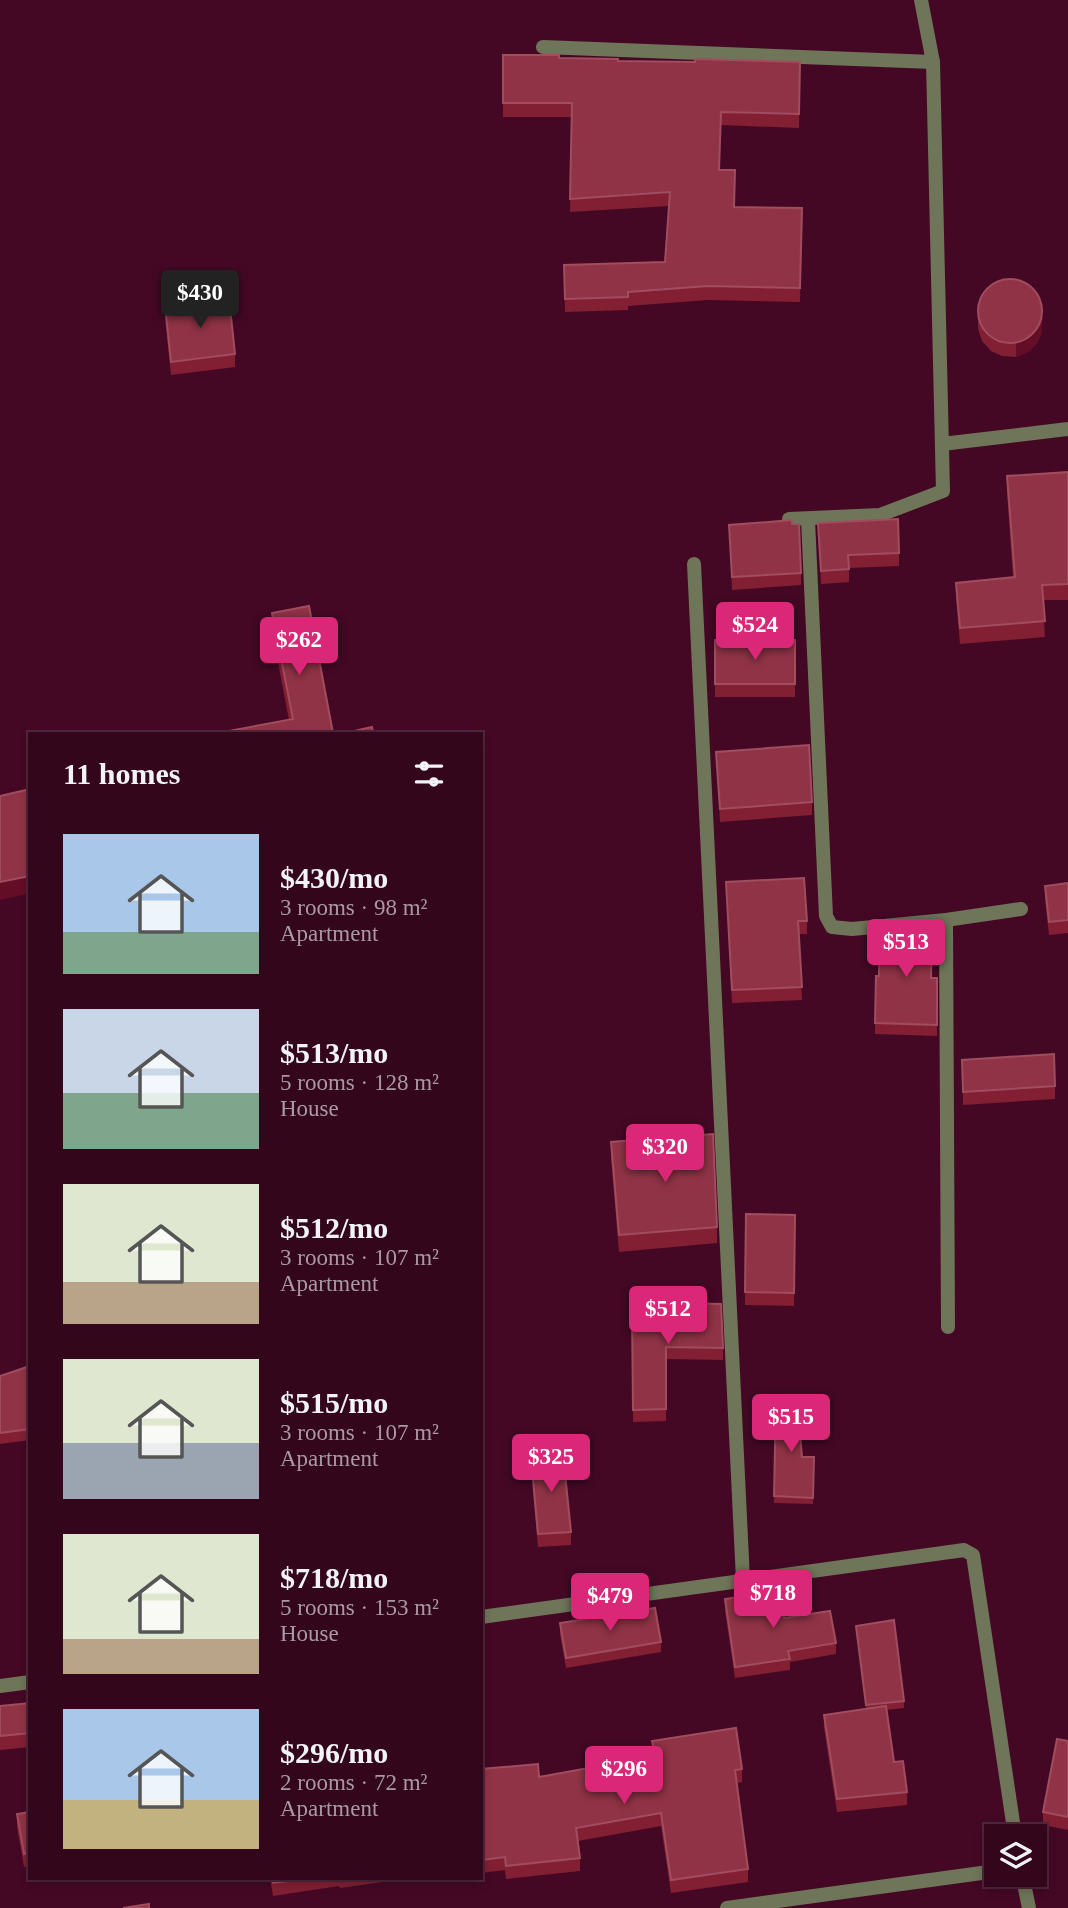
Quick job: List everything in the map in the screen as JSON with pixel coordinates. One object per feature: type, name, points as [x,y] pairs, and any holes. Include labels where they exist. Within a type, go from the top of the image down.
[{"type":"street","points":[[789,519],[880,515],[942,492],[944,488],[933,62],[921,0]]},
{"type":"street","points":[[543,47],[933,62]]},
{"type":"street","points":[[942,444],[1068,429]]},
{"type":"street","points":[[808,520],[826,916],[832,927],[852,929],[946,920],[1021,909]]},
{"type":"street","points":[[694,564],[743,1580]]},
{"type":"street","points":[[946,920],[948,1327]]},
{"type":"street","points":[[483,1617],[964,1550],[973,1555],[1013,1824]]},
{"type":"street","points":[[0,1686],[28,1682]]},
{"type":"street","points":[[727,1908],[984,1873]]},
{"type":"street","points":[[1025,1887],[1029,1908]]},
{"type":"building","points":[[503,55],[559,55],[559,58],[618,61],[695,62],[695,59],[800,62],[799,114],[721,112],[719,170],[735,170],[734,207],[802,208],[800,288],[708,286],[628,292],[628,297],[565,299],[564,265],[665,262],[670,192],[570,199],[572,103],[503,103]]},
{"type":"building","points":[[1004,279],[1016,279],[1033,288],[1040,299],[1040,323],[1033,334],[1016,343],[1004,343],[992,338],[983,329],[978,317],[978,305],[983,293],[992,284]]},
{"type":"building","points":[[229,298],[235,354],[171,362],[165,305]]},
{"type":"building","points":[[1068,472],[1068,584],[1042,585],[1045,621],[960,628],[956,583],[1015,577],[1007,476]]},
{"type":"building","points":[[898,519],[899,553],[848,555],[849,569],[821,571],[818,523]]},
{"type":"building","points":[[792,520],[792,524],[799,524],[801,573],[732,577],[729,525]]},
{"type":"building","points":[[309,606],[333,732],[223,732],[293,719],[272,613]]},
{"type":"building","points":[[715,640],[795,640],[795,684],[715,684]]},
{"type":"building","points":[[372,727],[373,732],[350,732]]},
{"type":"building","points":[[809,745],[812,802],[720,809],[716,752]]},
{"type":"building","points":[[28,789],[28,876],[0,882],[0,796]]},
{"type":"building","points":[[804,878],[807,921],[798,921],[802,987],[732,990],[726,882]]},
{"type":"building","points":[[1068,883],[1068,920],[1049,922],[1045,886]]},
{"type":"building","points":[[880,930],[932,932],[931,978],[937,978],[937,1025],[875,1023]]},
{"type":"building","points":[[1054,1054],[1055,1086],[963,1092],[962,1060]]},
{"type":"building","points":[[713,1134],[717,1227],[619,1235],[611,1142]]},
{"type":"building","points":[[746,1214],[795,1215],[794,1293],[745,1292]]},
{"type":"building","points":[[680,1303],[721,1304],[723,1348],[666,1347],[666,1409],[633,1410],[632,1311],[680,1310]]},
{"type":"building","points":[[28,1367],[28,1429],[0,1433],[0,1376]]},
{"type":"building","points":[[797,1398],[802,1457],[814,1457],[813,1498],[774,1496],[776,1399]]},
{"type":"building","points":[[563,1454],[571,1532],[538,1534],[531,1457]]},
{"type":"building","points":[[780,1591],[784,1618],[830,1611],[836,1643],[788,1651],[790,1659],[735,1667],[725,1599]]},
{"type":"building","points":[[655,1608],[661,1642],[566,1658],[560,1623]]},
{"type":"building","points":[[894,1620],[904,1701],[866,1705],[856,1626]]},
{"type":"building","points":[[28,1703],[28,1733],[0,1736],[0,1706]]},
{"type":"building","points":[[886,1706],[894,1762],[903,1761],[907,1792],[837,1799],[824,1715]]},
{"type":"building","points":[[736,1728],[742,1769],[735,1770],[748,1869],[671,1880],[661,1813],[576,1828],[580,1858],[506,1866],[505,1857],[483,1860],[483,1769],[538,1764],[539,1777],[655,1756],[652,1741]]},
{"type":"building","points":[[1057,1739],[1068,1741],[1068,1817],[1043,1812]]},
{"type":"building","points":[[28,1812],[28,1853],[24,1854],[17,1814]]},
{"type":"building","points":[[272,1880],[296,1880],[273,1883]]},
{"type":"building","points":[[149,1904],[149,1908],[123,1908]]}]
